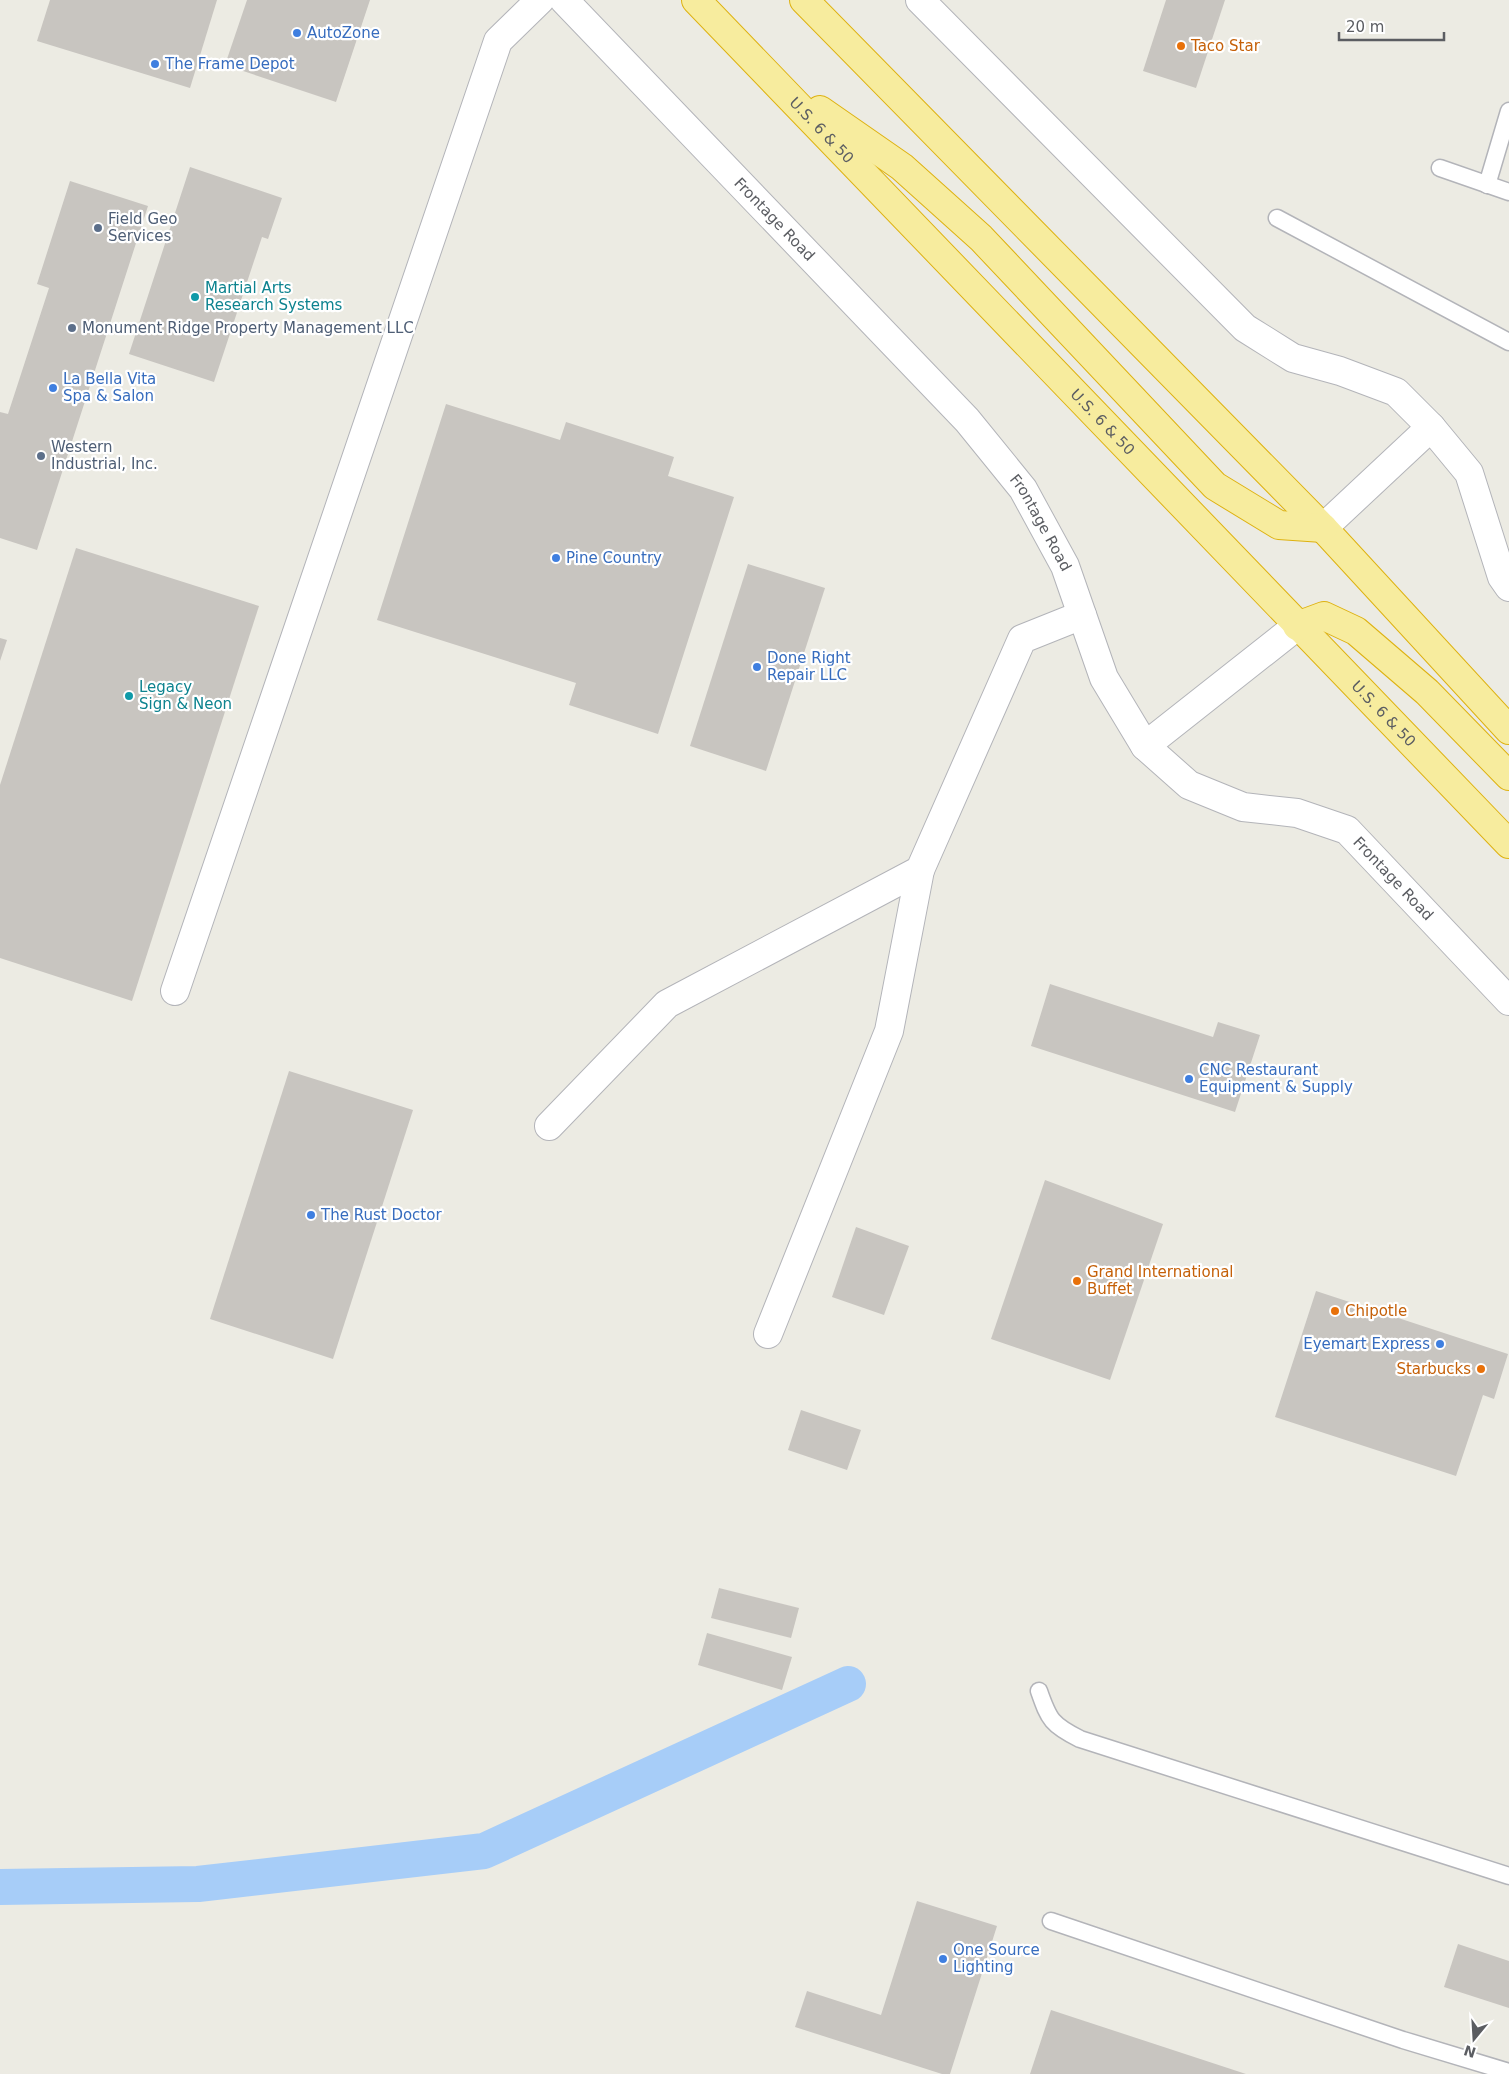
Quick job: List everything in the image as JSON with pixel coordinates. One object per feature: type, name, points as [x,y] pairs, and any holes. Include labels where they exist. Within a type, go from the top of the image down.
[{"type":"highway","name":"U.S. 6 & 50","points":[[696,0],[772,76],[1297,626],[1509,844]]},
{"type":"highway","points":[[804,0],[1323,528],[1509,730]]},
{"type":"highway","points":[[772,76],[902,167],[981,238],[1215,486],[1279,524],[1323,528]]},
{"type":"highway","points":[[1297,626],[1324,616],[1356,631],[1427,692],[1509,776]]},
{"type":"street","points":[[175,991],[498,41],[540,0]]},
{"type":"street","name":"Frontage Road","points":[[564,0],[967,420],[1024,489],[1065,566],[1104,678],[1145,746],[1189,785],[1243,808],[1297,813],[1347,830],[1509,1001]]},
{"type":"street","points":[[920,0],[1245,328],[1293,358],[1340,371],[1396,392],[1430,427],[1469,473],[1502,577],[1509,587]]},
{"type":"street","points":[[1323,528],[1430,427]]},
{"type":"street","points":[[768,1334],[888,1031],[920,870],[1022,639],[1082,615]]},
{"type":"street","points":[[1145,746],[1297,626]]},
{"type":"street","points":[[550,1126],[667,1004],[920,870]]},
{"type":"lane","points":[[1487,185],[1509,111]]},
{"type":"lane","points":[[1440,168],[1509,192]]},
{"type":"lane","points":[[1277,218],[1509,342]]},
{"type":"lane","points":[[1039,1691],[1047,1715],[1061,1730],[1080,1739],[1509,1876]]},
{"type":"lane","points":[[1051,1921],[1404,2040],[1509,2072]]},
{"type":"building","name":"The Frame Depot","points":[[50,0],[217,0],[190,88],[37,41]]},
{"type":"building","name":"AutoZone","points":[[247,0],[370,0],[336,102],[225,65]]},
{"type":"building","name":"Taco Star","points":[[1166,0],[1225,0],[1196,88],[1143,71]]},
{"type":"building","name":"Martial Arts Research Systems","points":[[190,167],[282,198],[268,239],[262,237],[214,382],[129,354]]},
{"type":"building","points":[[70,181],[148,206],[37,550],[0,538],[0,412],[8,414],[49,288],[37,284]]},
{"type":"building","name":"Pine Country","points":[[446,404],[560,440],[566,422],[674,457],[668,476],[734,497],[658,734],[569,705],[576,683],[377,620]]},
{"type":"building","name":"Legacy Sign & Neon","points":[[76,548],[259,606],[132,1001],[0,958],[0,785]]},
{"type":"building","name":"Done Right Repair LLC","points":[[748,564],[825,588],[766,771],[690,746]]},
{"type":"building","points":[[0,638],[7,640],[0,661]]},
{"type":"building","name":"CNC Restaurant Equipment & Supply","points":[[1050,984],[1213,1037],[1218,1022],[1260,1035],[1235,1112],[1031,1046]]},
{"type":"building","name":"The Rust Doctor","points":[[289,1071],[413,1110],[333,1359],[210,1319]]},
{"type":"building","name":"Grand International Buffet","points":[[1045,1180],[1163,1224],[1110,1380],[991,1339]]},
{"type":"building","points":[[856,1227],[909,1246],[884,1315],[832,1297]]},
{"type":"building","points":[[1316,1291],[1508,1354],[1494,1399],[1483,1395],[1456,1476],[1275,1417]]},
{"type":"building","points":[[801,1410],[861,1430],[847,1470],[788,1450]]},
{"type":"building","points":[[719,1588],[799,1608],[791,1638],[711,1618]]},
{"type":"building","points":[[707,1633],[792,1657],[782,1690],[698,1665]]},
{"type":"building","name":"One Source Lighting","points":[[917,1901],[997,1926],[950,2074],[942,2074],[795,2027],[807,1991],[881,2015]]},
{"type":"building","points":[[1458,1944],[1509,1961],[1509,2008],[1444,1987]]},
{"type":"building","points":[[1051,2010],[1246,2074],[1030,2074]]},
{"type":"waterway","points":[[0,1887],[198,1884],[484,1851],[848,1684]]},
{"type":"place","name":"AutoZone","points":[[297,33]]},
{"type":"place","name":"Taco Star","points":[[1181,46]]},
{"type":"place","name":"The Frame Depot","points":[[155,64]]},
{"type":"place","name":"Field Geo Services","points":[[98,228]]},
{"type":"place","name":"Martial Arts Research Systems","points":[[195,297]]},
{"type":"place","name":"Monument Ridge Property Management LLC","points":[[72,328]]},
{"type":"place","name":"La Bella Vita Spa & Salon","points":[[53,388]]},
{"type":"place","name":"Western Industrial, Inc.","points":[[41,456]]},
{"type":"place","name":"Pine Country","points":[[556,558]]},
{"type":"place","name":"Done Right Repair LLC","points":[[757,667]]},
{"type":"place","name":"Legacy Sign & Neon","points":[[129,696]]},
{"type":"place","name":"CNC Restaurant Equipment & Supply","points":[[1189,1079]]},
{"type":"place","name":"The Rust Doctor","points":[[311,1215]]},
{"type":"place","name":"Grand International Buffet","points":[[1077,1281]]},
{"type":"place","name":"Chipotle","points":[[1335,1311]]},
{"type":"place","name":"Eyemart Express","points":[[1440,1344]]},
{"type":"place","name":"Starbucks","points":[[1481,1369]]},
{"type":"place","name":"One Source Lighting","points":[[943,1959]]}]
